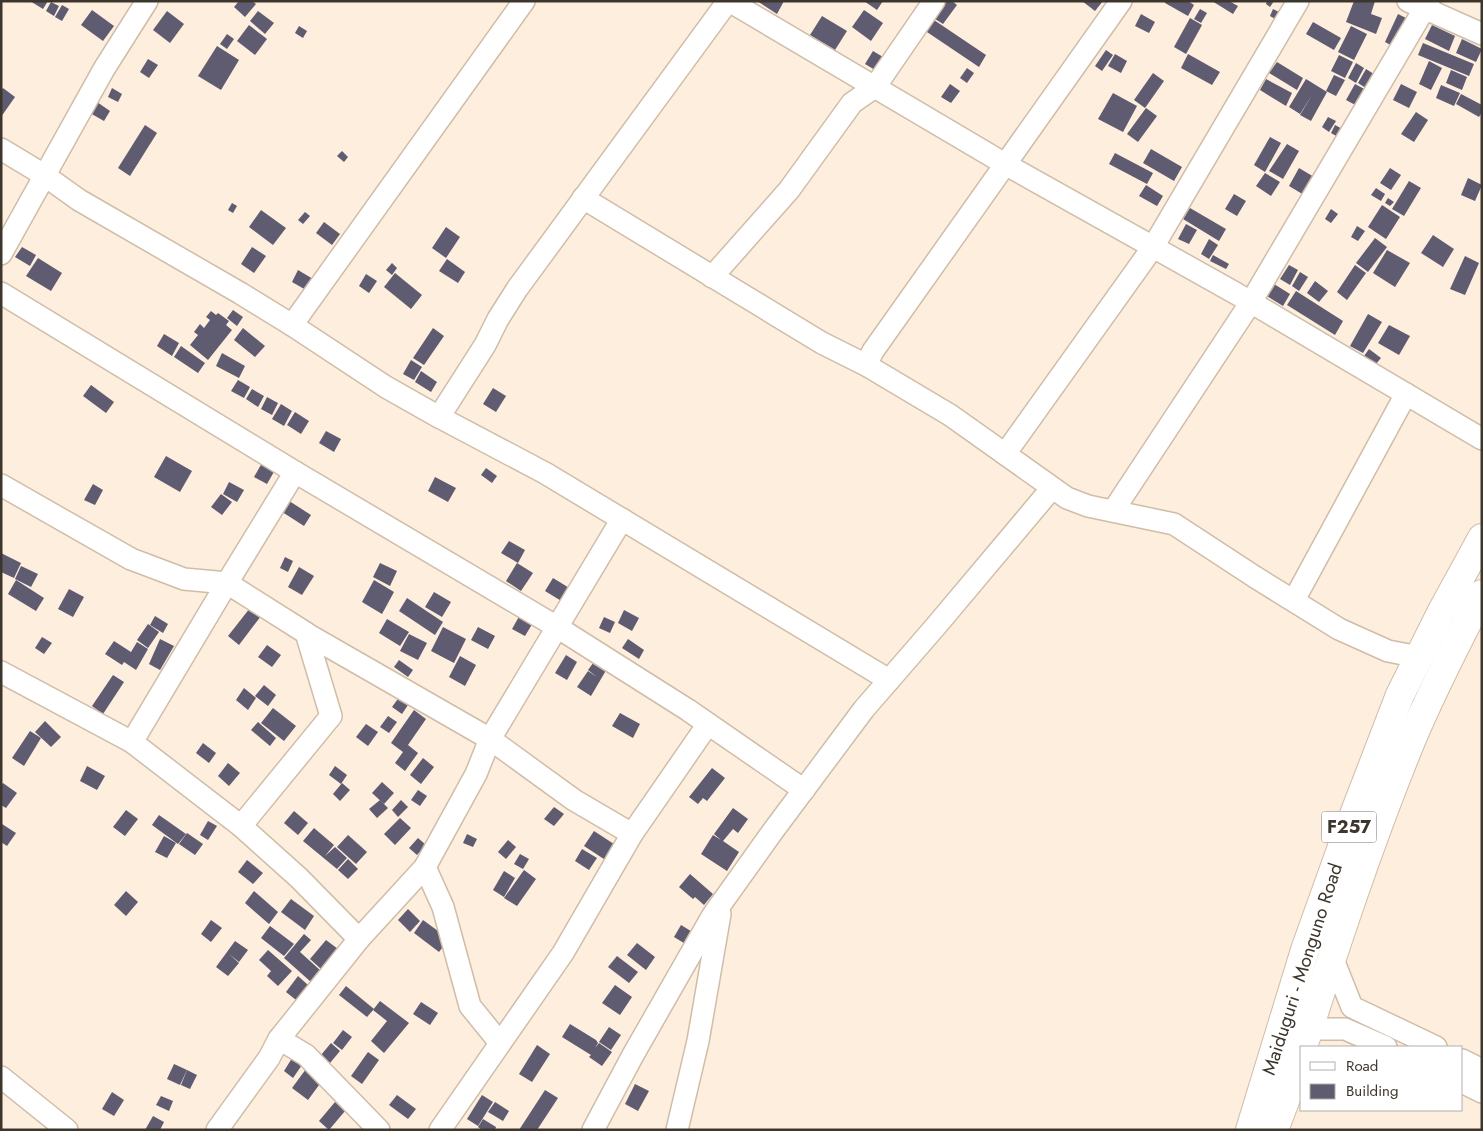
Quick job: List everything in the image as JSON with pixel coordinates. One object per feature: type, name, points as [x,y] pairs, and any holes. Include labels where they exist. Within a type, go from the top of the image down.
[{"type":"main road","name":"Maiduguri - Monguno Road","points":[[1250,1130],[1305,950],[1400,695],[1482,538]]},
{"type":"main road","name":"Maiduguri - Monguno Road","points":[[1305,1042],[1356,885],[1412,740],[1482,594]]},
{"type":"main road","name":"Maiduguri - Monguno Road","points":[[1274,1130],[1300,1056]]},
{"type":"street","points":[[1,254],[104,69],[146,1]]},
{"type":"street","points":[[292,325],[524,1]]},
{"type":"street","points":[[439,417],[485,345],[516,289],[729,1],[1005,164],[1251,302],[1482,439]]},
{"type":"street","points":[[712,277],[789,190],[852,103],[875,87],[934,1]]},
{"type":"street","points":[[866,365],[1121,1]]},
{"type":"street","points":[[1005,454],[1153,247],[1298,1]]},
{"type":"street","points":[[1113,511],[1251,302],[1421,4],[1482,34]]},
{"type":"street","points":[[1,149],[44,175],[79,200],[292,325],[386,387],[545,473],[888,680]]},
{"type":"street","points":[[583,198],[822,343],[866,365],[950,415],[1067,498],[1088,506],[1174,524],[1255,577],[1339,628],[1388,651],[1419,656]]},
{"type":"street","points":[[1,293],[295,472],[557,627],[708,724],[804,790]]},
{"type":"street","points":[[1294,600],[1406,394]]},
{"type":"street","points":[[132,742],[295,472]]},
{"type":"street","points":[[1,485],[131,559],[184,579],[227,583],[307,634],[490,739],[574,800],[632,834]]},
{"type":"street","points":[[593,1130],[638,1046],[713,916],[864,709],[1052,488]]},
{"type":"street","points":[[217,1130],[269,1058],[279,1039],[359,939],[425,867],[476,774],[490,739],[622,519]]},
{"type":"street","points":[[240,826],[331,716],[307,634]]},
{"type":"street","points":[[1,672],[132,742],[240,826],[299,878],[359,939]]},
{"type":"street","points":[[440,1130],[563,953],[632,834],[708,724]]},
{"type":"street","points":[[425,867],[443,907],[470,1006],[500,1043]]},
{"type":"street","points":[[677,1130],[698,1041],[718,925],[724,901]]},
{"type":"street","points":[[1332,958],[1352,1007],[1434,1046]]},
{"type":"street","points":[[1305,1042],[1345,1030],[1384,1046]]},
{"type":"street","points":[[279,1039],[306,1055],[379,1130]]},
{"type":"street","points":[[1463,1060],[1482,1070]]},
{"type":"street","points":[[1,1078],[67,1130]]},
{"type":"street","points":[[1463,1082],[1482,1092]]},
{"type":"building","points":[[30,1],[48,1],[43,9]]},
{"type":"building","points":[[239,1],[252,1],[256,4],[245,17],[234,7]]},
{"type":"building","points":[[757,1],[784,1],[777,14]]},
{"type":"building","points":[[864,1],[883,1],[877,10]]},
{"type":"building","points":[[943,1],[952,1],[957,5],[943,24],[932,17]]},
{"type":"building","points":[[1082,1],[1103,1],[1095,11]]},
{"type":"building","points":[[1165,1],[1188,1],[1194,5],[1188,16],[1165,3]]},
{"type":"building","points":[[1212,1],[1229,1],[1238,6],[1233,14]]},
{"type":"building","points":[[1267,1],[1274,1],[1270,7],[1266,4]]},
{"type":"building","points":[[1354,1],[1375,1],[1371,14],[1382,18],[1376,34],[1346,22]]},
{"type":"building","points":[[51,2],[59,6],[54,16],[46,11]]},
{"type":"building","points":[[62,5],[69,9],[62,21],[55,17]]},
{"type":"building","points":[[1200,9],[1207,13],[1201,23],[1194,19]]},
{"type":"building","points":[[1273,9],[1281,13],[1277,20],[1270,16]]},
{"type":"building","points":[[92,10],[114,26],[103,41],[81,25]]},
{"type":"building","points":[[864,10],[883,23],[871,41],[852,27]]},
{"type":"building","points":[[167,11],[184,24],[170,43],[153,30]]},
{"type":"building","points":[[258,11],[274,23],[265,34],[250,21]]},
{"type":"building","points":[[1141,14],[1155,22],[1149,33],[1135,26]]},
{"type":"building","points":[[1398,14],[1414,22],[1400,50],[1385,42]]},
{"type":"building","points":[[822,16],[847,31],[835,50],[810,35]]},
{"type":"building","points":[[931,18],[986,55],[979,67],[924,30]]},
{"type":"building","points":[[1190,18],[1202,25],[1186,54],[1174,47]]},
{"type":"building","points":[[1313,22],[1341,38],[1334,50],[1306,34]]},
{"type":"building","points":[[249,25],[267,39],[255,55],[237,41]]},
{"type":"building","points":[[1432,25],[1455,36],[1449,51],[1425,39]]},
{"type":"building","points":[[299,26],[307,31],[303,38],[295,33]]},
{"type":"building","points":[[1351,26],[1367,34],[1354,60],[1338,52]]},
{"type":"building","points":[[227,34],[234,39],[227,49],[220,44]]},
{"type":"building","points":[[1462,39],[1482,49],[1476,62],[1456,53]]},
{"type":"building","points":[[1423,43],[1474,64],[1469,76],[1418,55]]},
{"type":"building","points":[[217,46],[239,60],[221,90],[198,76]]},
{"type":"building","points":[[1106,50],[1113,55],[1102,71],[1095,66]]},
{"type":"building","points":[[873,51],[883,57],[875,70],[865,64]]},
{"type":"building","points":[[1115,54],[1127,61],[1121,73],[1108,66]]},
{"type":"building","points":[[1188,54],[1220,72],[1212,85],[1181,68]]},
{"type":"building","points":[[1339,55],[1353,62],[1345,78],[1331,71]]},
{"type":"building","points":[[148,59],[158,65],[149,78],[140,72]]},
{"type":"building","points":[[1429,61],[1442,68],[1431,90],[1419,84]]},
{"type":"building","points":[[1277,62],[1303,78],[1297,90],[1269,73]]},
{"type":"building","points":[[1356,63],[1364,68],[1356,83],[1348,78]]},
{"type":"building","points":[[967,68],[974,73],[967,83],[960,78]]},
{"type":"building","points":[[1366,69],[1377,76],[1369,90],[1358,83]]},
{"type":"building","points":[[1451,70],[1467,77],[1462,90],[1446,83]]},
{"type":"building","points":[[1153,73],[1164,81],[1145,108],[1134,100]]},
{"type":"building","points":[[1334,75],[1345,80],[1336,96],[1326,91]]},
{"type":"building","points":[[1266,79],[1292,93],[1286,106],[1260,90]]},
{"type":"building","points":[[1306,79],[1327,92],[1311,121],[1300,115],[1312,95],[1300,114],[1289,107]]},
{"type":"building","points":[[950,84],[960,91],[951,103],[941,97]]},
{"type":"building","points":[[1355,84],[1370,92],[1361,108],[1346,100]]},
{"type":"building","points":[[1401,84],[1417,92],[1409,108],[1393,100]]},
{"type":"building","points":[[1441,85],[1460,93],[1454,106],[1436,98]]},
{"type":"building","points":[[3,88],[15,97],[1,117],[1,91]]},
{"type":"building","points":[[112,88],[122,94],[118,102],[108,97]]},
{"type":"building","points":[[1113,93],[1137,106],[1123,132],[1098,119]]},
{"type":"building","points":[[1461,94],[1482,105],[1482,112],[1479,117],[1456,104]]},
{"type":"building","points":[[97,102],[110,111],[104,121],[90,113]]},
{"type":"building","points":[[1146,108],[1157,116],[1138,142],[1127,134]]},
{"type":"building","points":[[1416,112],[1428,120],[1414,142],[1401,134]]},
{"type":"building","points":[[1328,117],[1336,121],[1329,132],[1322,127]]},
{"type":"building","points":[[145,125],[157,133],[130,176],[118,168]]},
{"type":"building","points":[[1335,125],[1348,132],[1343,140],[1331,133]]},
{"type":"building","points":[[1270,137],[1281,143],[1265,172],[1254,165]]},
{"type":"building","points":[[1287,144],[1299,151],[1283,179],[1269,171]]},
{"type":"building","points":[[1151,149],[1182,167],[1174,181],[1143,163]]},
{"type":"building","points":[[342,151],[348,157],[344,162],[337,156]]},
{"type":"building","points":[[1115,153],[1153,173],[1147,184],[1109,164]]},
{"type":"building","points":[[1299,168],[1319,180],[1309,198],[1289,186]]},
{"type":"building","points":[[1390,168],[1401,175],[1391,190],[1380,183]]},
{"type":"building","points":[[1265,173],[1280,182],[1271,196],[1256,186]]},
{"type":"building","points":[[1468,178],[1482,185],[1475,201],[1461,195]]},
{"type":"building","points":[[1409,181],[1421,188],[1404,216],[1392,209]]},
{"type":"building","points":[[1146,185],[1163,196],[1157,206],[1139,196]]},
{"type":"building","points":[[1376,188],[1385,194],[1381,201],[1371,195]]},
{"type":"building","points":[[1234,194],[1246,201],[1237,216],[1225,209]]},
{"type":"building","points":[[1388,198],[1394,202],[1390,206],[1385,203]]},
{"type":"building","points":[[232,203],[237,206],[233,213],[228,210]]},
{"type":"building","points":[[1382,205],[1400,217],[1386,239],[1368,227]]},
{"type":"building","points":[[1190,208],[1226,229],[1219,241],[1183,219]]},
{"type":"building","points":[[1331,209],[1338,214],[1331,223],[1325,219]]},
{"type":"building","points":[[261,210],[286,228],[273,245],[249,227]]},
{"type":"building","points":[[305,212],[310,216],[303,224],[298,220]]},
{"type":"building","points":[[324,222],[340,234],[332,245],[316,233]]},
{"type":"building","points":[[1186,224],[1197,230],[1189,244],[1178,239]]},
{"type":"building","points":[[1357,226],[1365,231],[1358,241],[1351,237]]},
{"type":"building","points":[[446,227],[460,237],[446,258],[432,248]]},
{"type":"building","points":[[1433,235],[1454,249],[1443,267],[1421,253]]},
{"type":"building","points":[[1375,238],[1387,247],[1368,272],[1356,263]]},
{"type":"building","points":[[1209,239],[1218,245],[1209,259],[1201,254]]},
{"type":"building","points":[[22,247],[36,255],[30,266],[15,257]]},
{"type":"building","points":[[252,247],[266,256],[254,273],[241,264]]},
{"type":"building","points":[[1387,250],[1410,263],[1395,287],[1373,273]]},
{"type":"building","points":[[1213,255],[1229,264],[1226,269],[1210,261]]},
{"type":"building","points":[[1465,256],[1479,263],[1465,295],[1450,289]]},
{"type":"building","points":[[38,258],[62,273],[51,291],[26,276]]},
{"type":"building","points":[[447,259],[465,272],[458,283],[439,271]]},
{"type":"building","points":[[392,263],[397,268],[392,275],[386,270]]},
{"type":"building","points":[[1289,265],[1298,270],[1290,285],[1280,279]]},
{"type":"building","points":[[1355,265],[1366,273],[1347,300],[1337,292]]},
{"type":"building","points":[[298,270],[313,279],[306,290],[292,282]]},
{"type":"building","points":[[1300,272],[1308,277],[1299,291],[1292,286]]},
{"type":"building","points":[[395,273],[422,295],[411,309],[384,287]]},
{"type":"building","points":[[366,274],[377,281],[369,293],[359,286]]},
{"type":"building","points":[[1315,281],[1328,291],[1319,302],[1307,293]]},
{"type":"building","points":[[1274,284],[1290,294],[1283,306],[1267,296]]},
{"type":"building","points":[[1296,291],[1343,321],[1335,335],[1287,305]]},
{"type":"building","points":[[233,310],[243,317],[237,326],[227,318]]},
{"type":"building","points":[[211,311],[216,315],[218,313],[229,321],[226,325],[232,330],[208,360],[190,345],[198,335],[194,332],[200,324],[204,328],[210,320],[206,317]]},
{"type":"building","points":[[1368,314],[1382,322],[1363,353],[1350,346]]},
{"type":"building","points":[[1389,325],[1410,336],[1399,355],[1378,343]]},
{"type":"building","points":[[243,328],[265,346],[255,357],[234,340]]},
{"type":"building","points":[[433,328],[444,336],[424,365],[413,358]]},
{"type":"building","points":[[164,334],[179,343],[172,356],[157,346]]},
{"type":"building","points":[[181,346],[205,363],[198,373],[174,357]]},
{"type":"building","points":[[1369,349],[1381,358],[1376,364],[1364,356]]},
{"type":"building","points":[[222,353],[245,366],[239,378],[216,366]]},
{"type":"building","points":[[411,360],[422,367],[414,380],[403,374]]},
{"type":"building","points":[[421,371],[437,382],[431,392],[415,382]]},
{"type":"building","points":[[238,380],[250,387],[244,398],[231,391]]},
{"type":"building","points":[[91,385],[114,402],[106,413],[83,396]]},
{"type":"building","points":[[493,388],[506,396],[496,412],[483,404]]},
{"type":"building","points":[[252,389],[264,396],[258,407],[246,399]]},
{"type":"building","points":[[267,397],[278,403],[272,415],[261,409]]},
{"type":"building","points":[[281,404],[292,411],[284,426],[272,419]]},
{"type":"building","points":[[295,412],[309,421],[301,434],[287,425]]},
{"type":"building","points":[[326,431],[341,439],[334,452],[319,443]]},
{"type":"building","points":[[166,456],[192,471],[180,492],[154,477]]},
{"type":"building","points":[[262,463],[275,470],[267,484],[254,477]]},
{"type":"building","points":[[486,468],[497,476],[492,483],[481,475]]},
{"type":"building","points":[[435,477],[456,488],[448,502],[428,491]]},
{"type":"building","points":[[229,482],[244,490],[237,502],[223,494]]},
{"type":"building","points":[[93,484],[103,490],[95,505],[84,500]]},
{"type":"building","points":[[221,494],[232,502],[222,515],[211,507]]},
{"type":"building","points":[[283,497],[311,515],[304,526],[276,508]]},
{"type":"building","points":[[509,541],[525,550],[518,563],[501,553]]},
{"type":"building","points":[[1,553],[21,563],[14,578],[1,572]]},
{"type":"building","points":[[285,557],[293,561],[288,572],[280,568]]},
{"type":"building","points":[[380,563],[397,571],[390,586],[373,577]]},
{"type":"building","points":[[517,563],[533,573],[521,591],[506,581]]},
{"type":"building","points":[[21,566],[38,574],[31,587],[15,579]]},
{"type":"building","points":[[299,567],[314,576],[302,595],[288,587]]},
{"type":"building","points":[[553,578],[571,589],[563,602],[545,591]]},
{"type":"building","points":[[16,580],[44,598],[36,611],[8,594]]},
{"type":"building","points":[[374,580],[394,592],[382,614],[362,602]]},
{"type":"building","points":[[69,589],[84,597],[73,617],[58,609]]},
{"type":"building","points":[[434,592],[451,602],[442,617],[425,607]]},
{"type":"building","points":[[407,598],[443,622],[435,635],[399,611]]},
{"type":"building","points":[[250,608],[261,616],[239,645],[228,636]]},
{"type":"building","points":[[624,610],[639,618],[632,631],[618,623]]},
{"type":"building","points":[[521,613],[534,621],[525,636],[512,629]]},
{"type":"building","points":[[155,616],[168,624],[163,633],[150,625]]},
{"type":"building","points":[[604,617],[615,622],[610,633],[599,628]]},
{"type":"building","points":[[387,619],[409,632],[400,646],[379,633]]},
{"type":"building","points":[[148,624],[159,632],[148,648],[137,640]]},
{"type":"building","points":[[443,627],[466,639],[454,663],[431,651]]},
{"type":"building","points":[[478,627],[495,636],[488,649],[471,640]]},
{"type":"building","points":[[409,634],[427,643],[418,660],[400,651]]},
{"type":"building","points":[[42,637],[52,643],[44,654],[35,648]]},
{"type":"building","points":[[160,639],[174,646],[160,670],[149,664]]},
{"type":"building","points":[[628,639],[644,650],[639,659],[622,648]]},
{"type":"building","points":[[114,641],[131,652],[137,642],[148,649],[136,670],[124,662],[122,665],[105,654]]},
{"type":"building","points":[[267,645],[281,655],[272,667],[258,657]]},
{"type":"building","points":[[566,655],[577,662],[567,680],[555,673]]},
{"type":"building","points":[[460,656],[476,665],[465,686],[449,677]]},
{"type":"building","points":[[596,659],[608,667],[591,696],[577,687],[588,671],[597,677],[588,670]]},
{"type":"building","points":[[399,660],[413,670],[408,677],[394,667]]},
{"type":"building","points":[[113,675],[124,682],[103,714],[92,706]]},
{"type":"building","points":[[264,685],[276,695],[268,706],[255,696]]},
{"type":"building","points":[[244,688],[256,698],[248,710],[236,700]]},
{"type":"building","points":[[400,696],[410,702],[402,714],[392,707]]},
{"type":"building","points":[[273,708],[296,726],[284,741],[261,723]]},
{"type":"building","points":[[414,710],[426,719],[408,745],[418,753],[405,771],[395,763],[403,752],[391,743]]},
{"type":"building","points":[[620,713],[640,724],[633,738],[612,726]]},
{"type":"building","points":[[388,716],[397,722],[389,733],[380,727]]},
{"type":"building","points":[[45,721],[61,737],[51,747],[35,732]]},
{"type":"building","points":[[258,722],[276,738],[270,746],[251,730]]},
{"type":"building","points":[[366,724],[378,732],[368,746],[356,737]]},
{"type":"building","points":[[30,731],[41,738],[24,766],[12,758]]},
{"type":"building","points":[[203,743],[216,753],[209,763],[196,753]]},
{"type":"building","points":[[423,758],[434,767],[421,784],[410,775]]},
{"type":"building","points":[[228,763],[240,773],[229,786],[218,776]]},
{"type":"building","points":[[87,766],[105,776],[97,790],[80,781]]},
{"type":"building","points":[[335,766],[347,775],[341,784],[329,775]]},
{"type":"building","points":[[712,768],[725,778],[707,801],[703,798],[698,804],[689,797]]},
{"type":"building","points":[[382,782],[394,793],[384,804],[372,793]]},
{"type":"building","points":[[3,783],[17,793],[6,808],[1,805],[1,785]]},
{"type":"building","points":[[342,783],[350,790],[340,801],[333,794]]},
{"type":"building","points":[[418,790],[427,796],[420,806],[411,800]]},
{"type":"building","points":[[380,800],[388,808],[377,818],[369,809]]},
{"type":"building","points":[[401,800],[408,807],[398,817],[392,810]]},
{"type":"building","points":[[554,807],[564,814],[554,826],[544,819]]},
{"type":"building","points":[[733,808],[748,819],[738,833],[733,829],[723,841],[739,852],[727,871],[701,854],[713,835],[721,840],[714,834]]},
{"type":"building","points":[[126,810],[138,819],[125,836],[113,827]]},
{"type":"building","points":[[294,811],[308,823],[298,835],[284,823]]},
{"type":"building","points":[[159,815],[186,834],[178,844],[152,825]]},
{"type":"building","points":[[400,818],[411,828],[395,845],[384,834]]},
{"type":"building","points":[[208,821],[217,826],[208,840],[200,835]]},
{"type":"building","points":[[2,824],[16,833],[7,846],[1,842]]},
{"type":"building","points":[[314,828],[334,845],[325,856],[335,847],[347,858],[337,869],[303,841]]},
{"type":"building","points":[[594,831],[620,848],[610,863],[584,846]]},
{"type":"building","points":[[187,833],[203,844],[195,855],[179,844]]},
{"type":"building","points":[[467,834],[477,839],[473,847],[463,843]]},
{"type":"building","points":[[348,835],[367,852],[356,864],[337,847]]},
{"type":"building","points":[[164,836],[176,843],[167,858],[155,852]]},
{"type":"building","points":[[418,838],[426,845],[417,855],[409,848]]},
{"type":"building","points":[[508,840],[516,847],[506,859],[498,852]]},
{"type":"building","points":[[582,849],[597,858],[589,870],[575,861]]},
{"type":"building","points":[[520,854],[529,859],[523,869],[514,864]]},
{"type":"building","points":[[348,859],[358,869],[348,879],[338,870]]},
{"type":"building","points":[[247,860],[263,873],[253,884],[238,872]]},
{"type":"building","points":[[524,870],[536,879],[517,906],[504,898]]},
{"type":"building","points":[[504,871],[515,878],[504,897],[493,890]]},
{"type":"building","points":[[690,874],[713,894],[704,905],[695,897],[693,899],[679,887]]},
{"type":"building","points":[[126,891],[138,902],[126,916],[114,905]]},
{"type":"building","points":[[254,891],[278,912],[269,924],[245,903]]},
{"type":"building","points":[[291,899],[314,916],[305,930],[281,912]]},
{"type":"building","points":[[408,909],[420,921],[410,932],[398,920]]},
{"type":"building","points":[[211,920],[222,928],[211,942],[201,934]]},
{"type":"building","points":[[423,920],[449,939],[439,952],[414,933]]},
{"type":"building","points":[[681,925],[699,936],[692,948],[674,937]]},
{"type":"building","points":[[270,926],[294,944],[284,956],[261,938]]},
{"type":"building","points":[[304,934],[311,940],[300,952],[321,971],[311,982],[284,958]]},
{"type":"building","points":[[326,940],[338,949],[321,969],[310,959]]},
{"type":"building","points":[[235,941],[248,950],[239,962],[229,954],[239,963],[228,976],[216,967]]},
{"type":"building","points":[[637,943],[655,957],[646,970],[627,955]]},
{"type":"building","points":[[268,950],[292,971],[278,986],[267,976],[271,971],[259,960]]},
{"type":"building","points":[[617,956],[638,972],[629,983],[608,967]]},
{"type":"building","points":[[298,976],[308,985],[296,1000],[286,992]]},
{"type":"building","points":[[615,985],[632,997],[620,1015],[602,1003]]},
{"type":"building","points":[[346,986],[374,1009],[367,1017],[339,995]]},
{"type":"building","points":[[380,1001],[409,1023],[384,1053],[371,1041],[387,1021],[373,1010]]},
{"type":"building","points":[[421,1002],[438,1013],[430,1025],[413,1014]]},
{"type":"building","points":[[570,1024],[596,1040],[598,1043],[595,1048],[599,1043],[612,1052],[602,1066],[589,1057],[591,1055],[562,1037]]},
{"type":"building","points":[[609,1027],[621,1035],[611,1050],[599,1042]]},
{"type":"building","points":[[343,1030],[352,1037],[342,1050],[333,1043]]},
{"type":"building","points":[[331,1043],[340,1051],[330,1063],[321,1055]]},
{"type":"building","points":[[537,1045],[550,1054],[532,1082],[519,1074]]},
{"type":"building","points":[[368,1052],[379,1060],[362,1084],[351,1076]]},
{"type":"building","points":[[294,1055],[304,1062],[293,1078],[284,1071]]},
{"type":"building","points":[[174,1064],[187,1070],[180,1085],[167,1079]]},
{"type":"building","points":[[306,1069],[322,1081],[308,1100],[292,1088]]},
{"type":"building","points":[[187,1070],[197,1075],[190,1089],[181,1085]]},
{"type":"building","points":[[635,1084],[649,1091],[638,1111],[625,1104]]},
{"type":"building","points":[[545,1090],[558,1098],[537,1130],[519,1130]]},
{"type":"building","points":[[112,1092],[124,1100],[114,1116],[102,1109]]},
{"type":"building","points":[[397,1095],[416,1109],[408,1119],[389,1105]]},
{"type":"building","points":[[482,1095],[493,1102],[478,1126],[467,1119]]},
{"type":"building","points":[[161,1096],[173,1101],[169,1111],[156,1105]]},
{"type":"building","points":[[335,1102],[345,1111],[329,1130],[319,1121]]},
{"type":"building","points":[[495,1102],[509,1111],[503,1121],[488,1112]]},
{"type":"building","points":[[153,1116],[164,1122],[160,1130],[145,1130]]},
{"type":"building","points":[[483,1119],[496,1127],[495,1130],[482,1130],[478,1127]]}]
